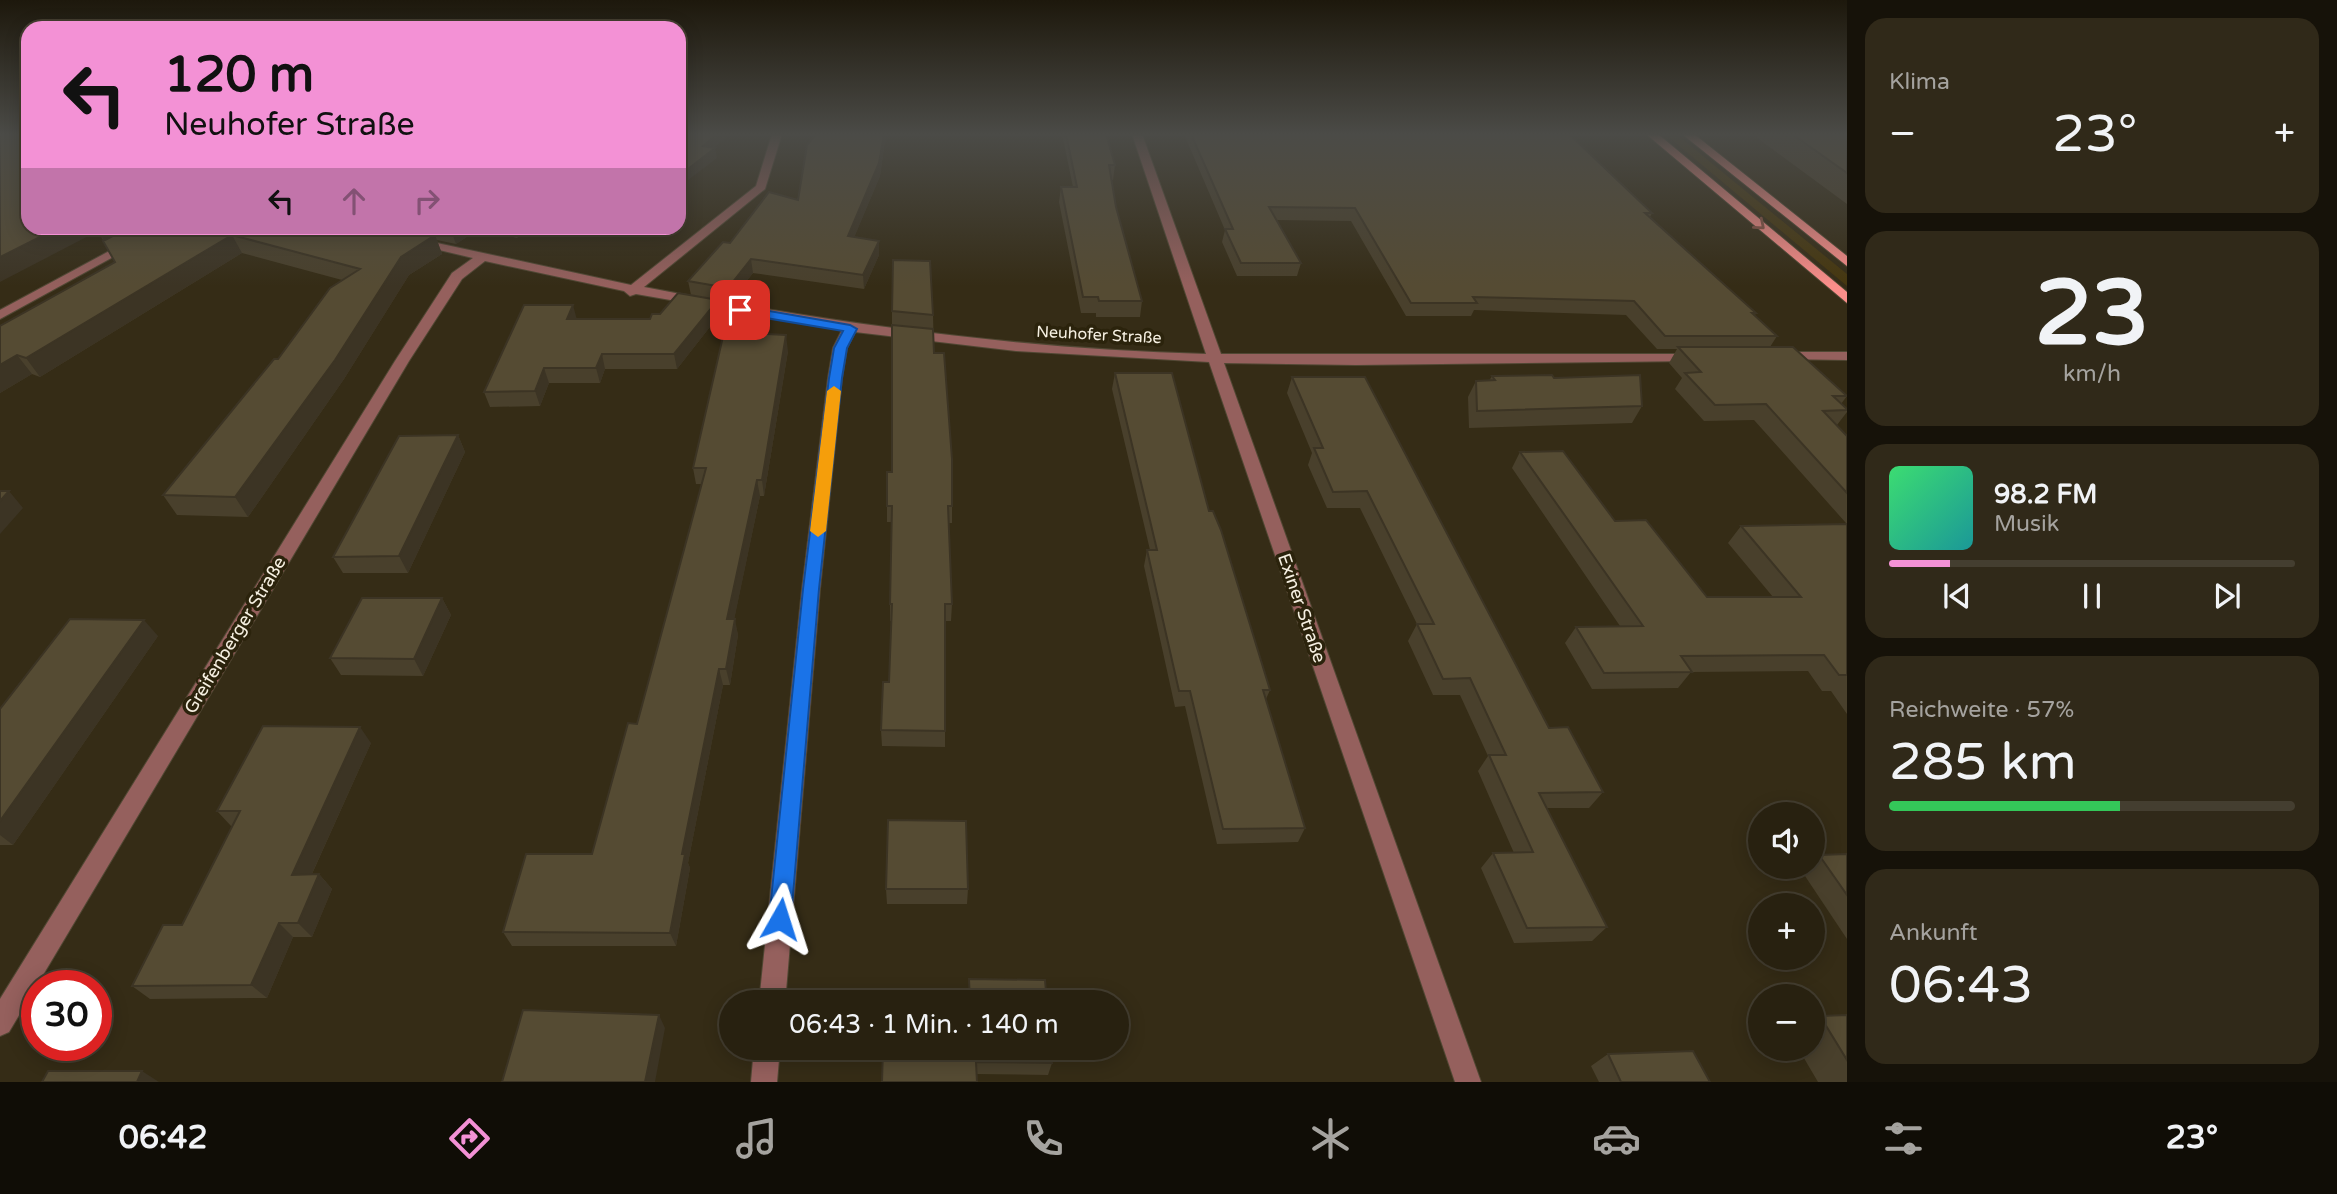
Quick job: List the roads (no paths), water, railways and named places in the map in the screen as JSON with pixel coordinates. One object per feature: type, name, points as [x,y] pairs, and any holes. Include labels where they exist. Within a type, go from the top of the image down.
[{"type":"main road","points":[[1711,184],[1847,299]]},
{"type":"main road","points":[[1750,184],[1847,262]]},
{"type":"street","points":[[631,292],[762,184]]},
{"type":"street","name":"Exiner Straße","points":[[1154,184],[1468,1082]]},
{"type":"street","points":[[0,315],[147,235]]},
{"type":"street","name":"Neuhofer Straße","points":[[401,237],[631,292],[850,329],[1015,347],[1214,358],[1710,357]]},
{"type":"street","name":"Greifenberger Straße","points":[[0,1023],[402,361],[457,276],[482,257]]},
{"type":"street","points":[[773,990],[832,404],[840,348],[850,329]]},
{"type":"street","points":[[1763,356],[1847,356]]},
{"type":"street","points":[[764,1082],[766,1060]]}]
